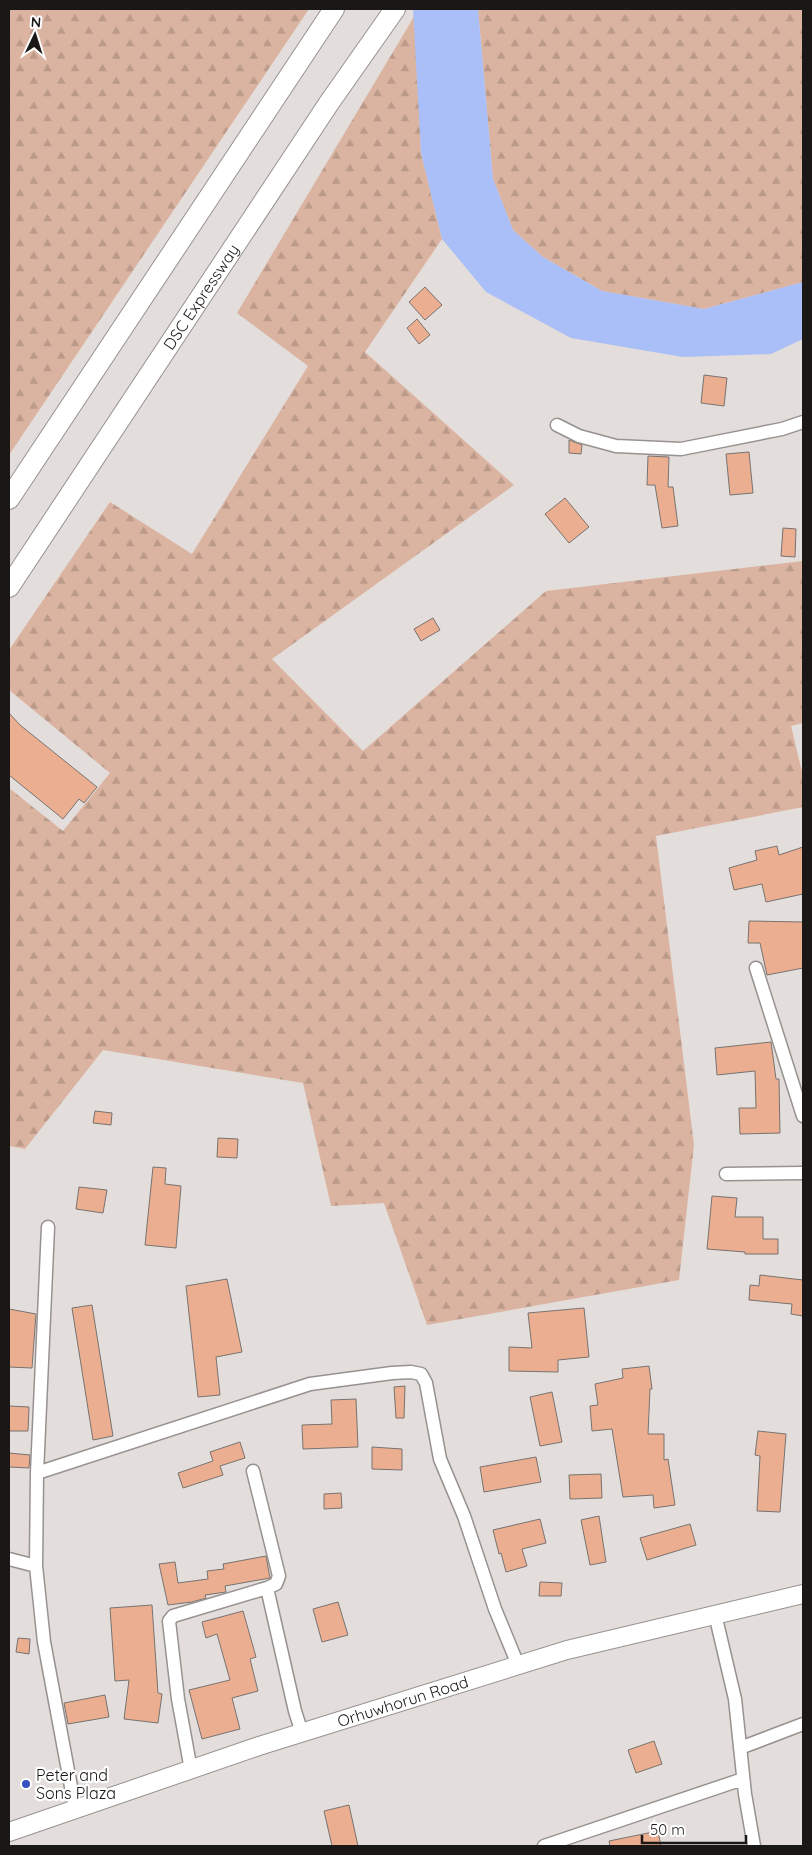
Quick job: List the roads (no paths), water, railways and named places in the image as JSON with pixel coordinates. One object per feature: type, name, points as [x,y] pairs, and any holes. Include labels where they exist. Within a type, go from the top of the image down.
[{"type":"main road","points":[[9,499],[334,9]]},
{"type":"main road","name":"DSC Expressway","points":[[9,587],[329,103],[391,14]]},
{"type":"street","points":[[557,425],[579,436],[616,446],[681,449],[782,429],[803,422]]},
{"type":"street","points":[[756,968],[803,1116]]},
{"type":"street","points":[[726,1174],[803,1173]]},
{"type":"street","points":[[48,1227],[37,1473],[36,1566],[45,1652],[75,1808]]},
{"type":"street","points":[[37,1473],[310,1384],[392,1373],[411,1372],[421,1374],[426,1383],[440,1459],[464,1516],[495,1609],[518,1665]]},
{"type":"street","points":[[191,1770],[178,1699],[169,1620],[173,1616],[276,1584],[279,1576],[253,1471]]},
{"type":"street","points":[[9,1559],[36,1566]]},
{"type":"street","points":[[267,1588],[295,1711],[302,1733]]},
{"type":"street","name":"Orhuwhorun Road","points":[[9,1832],[75,1808],[302,1733],[567,1650],[803,1594]]},
{"type":"street","points":[[715,1614],[735,1699],[743,1779],[754,1846]]},
{"type":"street","points":[[740,1748],[803,1724]]},
{"type":"street","points":[[544,1846],[743,1779]]},
{"type":"water","points":[[413,9],[478,9],[493,179],[513,230],[543,257],[602,291],[704,309],[803,282],[803,339],[771,354],[683,357],[571,338],[486,292],[442,239],[421,153]]},
{"type":"place","name":"Peter and Sons Plaza","points":[[26,1784]]}]
